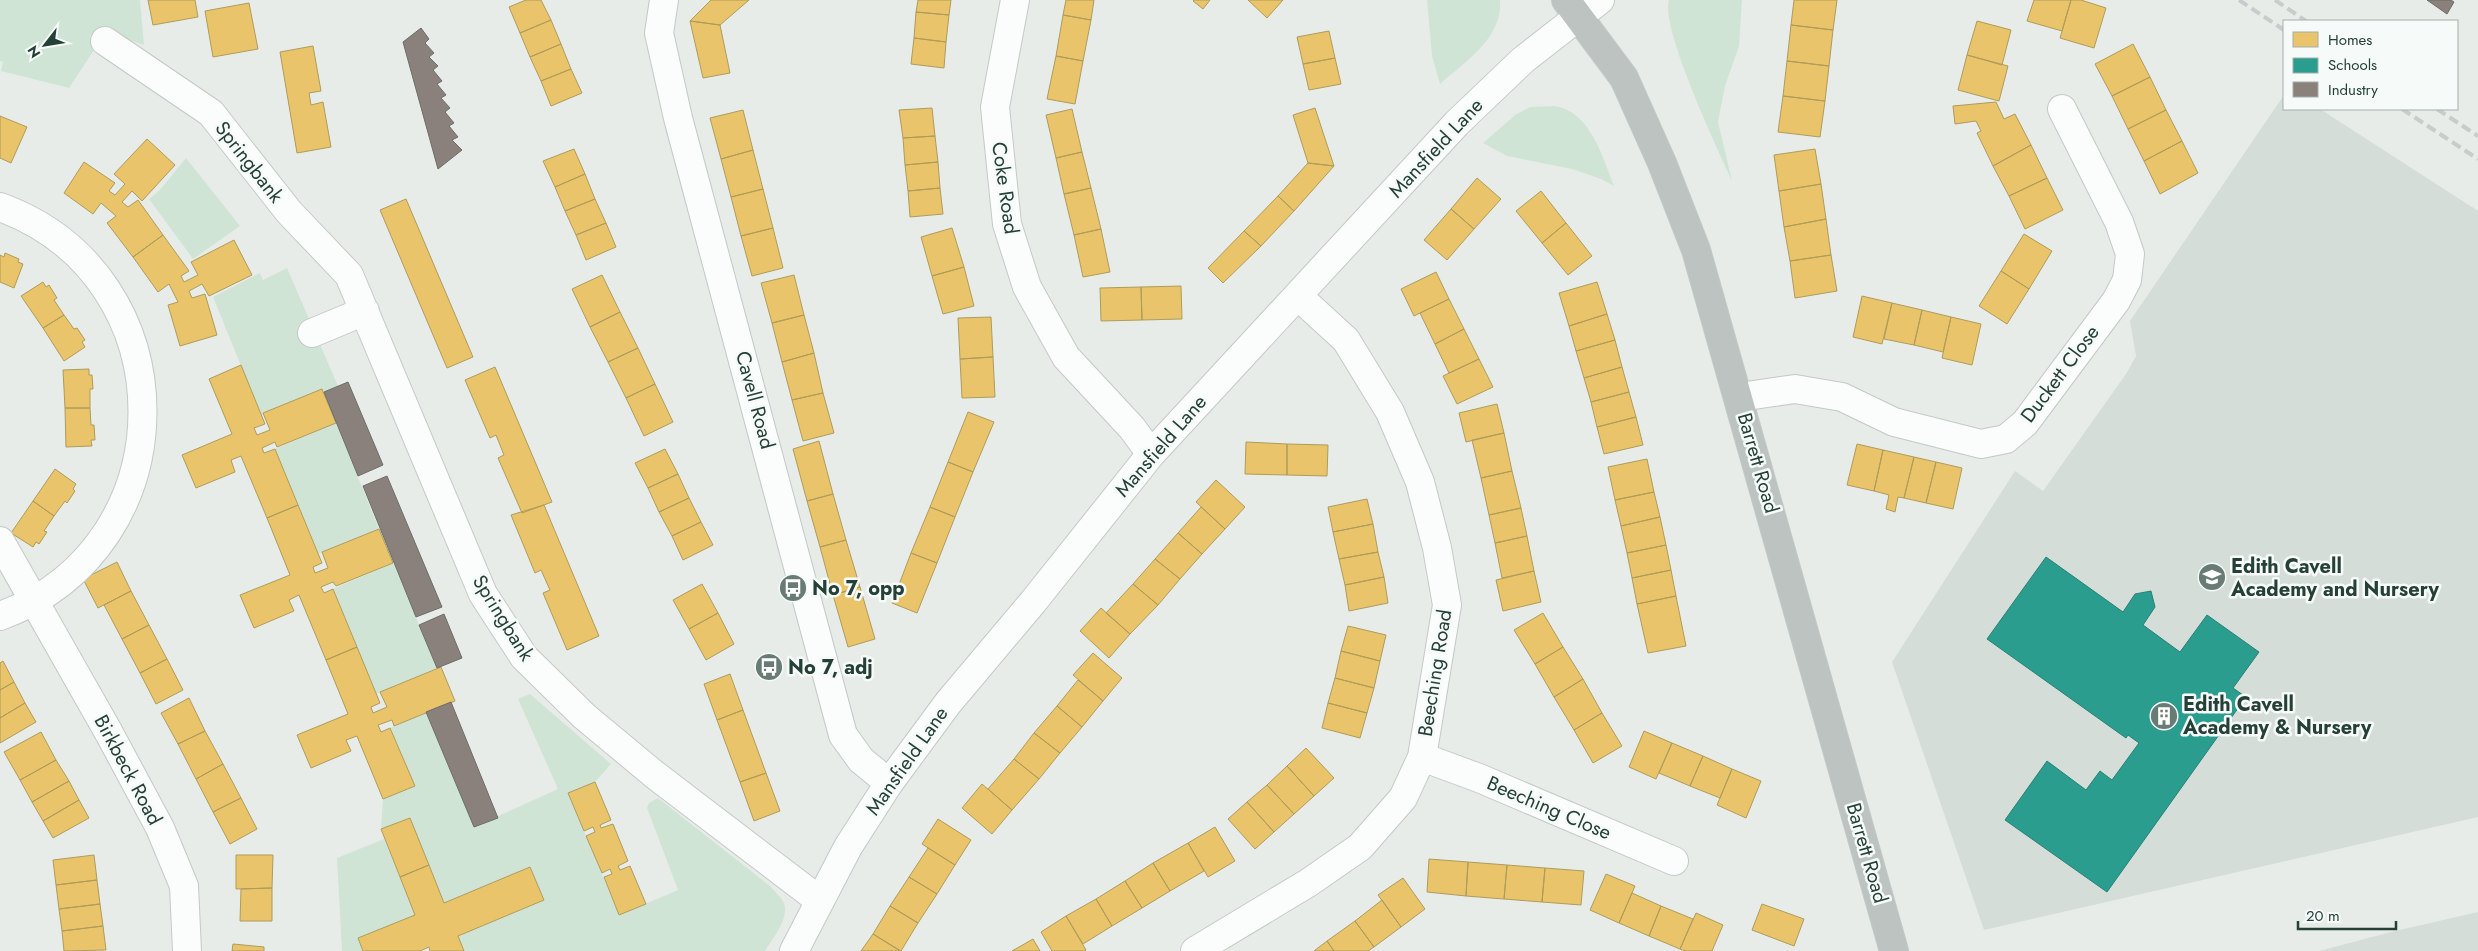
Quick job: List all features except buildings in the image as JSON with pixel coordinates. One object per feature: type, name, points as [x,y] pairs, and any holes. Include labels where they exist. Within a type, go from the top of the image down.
[{"type":"highway","name":"Barrett Road","points":[[1573,9],[1624,78],[1662,163],[1696,250],[1740,397],[1893,946]]},
{"type":"street","name":"Cavell Road","points":[[664,0],[659,33],[678,118],[843,735],[862,760],[889,783]]},
{"type":"street","name":"Coke Road","points":[[1015,0],[995,107],[1007,224],[1027,287],[1066,357],[1132,428],[1151,454]]},
{"type":"street","name":"Mansfield Lane","points":[[794,951],[848,847],[889,783],[948,703],[1033,602],[1151,454],[1457,123],[1573,9],[1600,0]]},
{"type":"street","name":"Springbank","points":[[105,42],[211,113],[289,212],[349,275],[366,311],[483,594],[524,657],[584,716],[647,768],[819,900]]},
{"type":"street","name":"Duckett Close","points":[[1740,397],[1795,390],[1842,397],[1894,422],[1982,444],[2006,439],[2025,423],[2116,300],[2127,280],[2130,254],[2119,222],[2062,109]]},
{"type":"street","points":[[0,207],[33,221],[58,238],[99,278],[125,324],[134,348],[142,388],[143,428],[137,465],[127,495],[101,542],[66,579],[35,601],[0,616]]},
{"type":"street","name":"Beeching Road","points":[[1195,951],[1308,884],[1360,847],[1402,798],[1422,757],[1446,605],[1432,529],[1420,482],[1390,412],[1346,340],[1298,296]]},
{"type":"street","points":[[312,332],[366,311]]},
{"type":"street","name":"Birkbeck Road","points":[[0,541],[160,828],[184,886],[187,951]]},
{"type":"street","name":"Beeching Close","points":[[1422,757],[1479,778],[1674,861]]},
{"type":"shaded area","name":"Edith Cavell Academy and Nursery","points":[[2283,96],[2283,110],[2322,110],[2478,211],[2478,817],[1984,930],[1892,662],[2015,471],[2043,491],[2126,374],[2136,356],[2130,321]]},
{"type":"shaded area","points":[[2478,912],[2478,951],[2319,951],[2391,932]]},
{"type":"green space","points":[[0,0],[140,0],[144,45],[109,33],[102,38],[69,88],[1,71],[3,62],[0,61]]},
{"type":"green space","points":[[1427,0],[1500,0],[1496,26],[1489,37],[1481,48],[1440,84],[1432,56]]},
{"type":"green space","points":[[1669,0],[1742,0],[1739,46],[1725,86],[1718,122],[1732,181],[1681,61],[1673,36],[1669,15]]},
{"type":"green space","points":[[1554,106],[1566,109],[1577,116],[1586,126],[1600,149],[1614,186],[1601,179],[1572,169],[1507,156],[1483,143],[1515,115],[1530,107]]},
{"type":"green space","points":[[186,158],[240,226],[193,259],[149,199],[159,191]]},
{"type":"green space","points":[[287,268],[338,386],[324,392],[322,389],[261,415],[213,297],[260,273],[263,280]]},
{"type":"green space","points":[[336,423],[379,529],[318,554],[275,449]]},
{"type":"green space","points":[[393,563],[437,668],[376,694],[333,589]]},
{"type":"green space","points":[[530,694],[611,764],[595,782],[568,793],[619,915],[678,890],[647,808],[649,803],[658,798],[770,886],[782,899],[785,914],[776,934],[765,951],[464,951],[458,936],[544,900],[530,867],[444,903],[410,818],[381,829],[383,799],[415,786],[390,728],[426,712],[474,827],[558,789],[518,699]]},
{"type":"green space","points":[[384,839],[415,915],[358,938],[363,951],[342,951],[337,858]]},
{"type":"railway","points":[[2239,0],[2283,29]]},
{"type":"railway","points":[[2275,0],[2305,20]]},
{"type":"railway","points":[[2404,110],[2478,159]]},
{"type":"railway","points":[[2439,110],[2478,136]]},
{"type":"place","name":"Edith Cavell Academy and Nursery","points":[[2212,577]]},
{"type":"place","name":"No 7, opp","points":[[793,588]]},
{"type":"place","name":"No 7, adj","points":[[769,667]]},
{"type":"place","name":"Edith Cavell Academy & Nursery","points":[[2164,716]]}]
